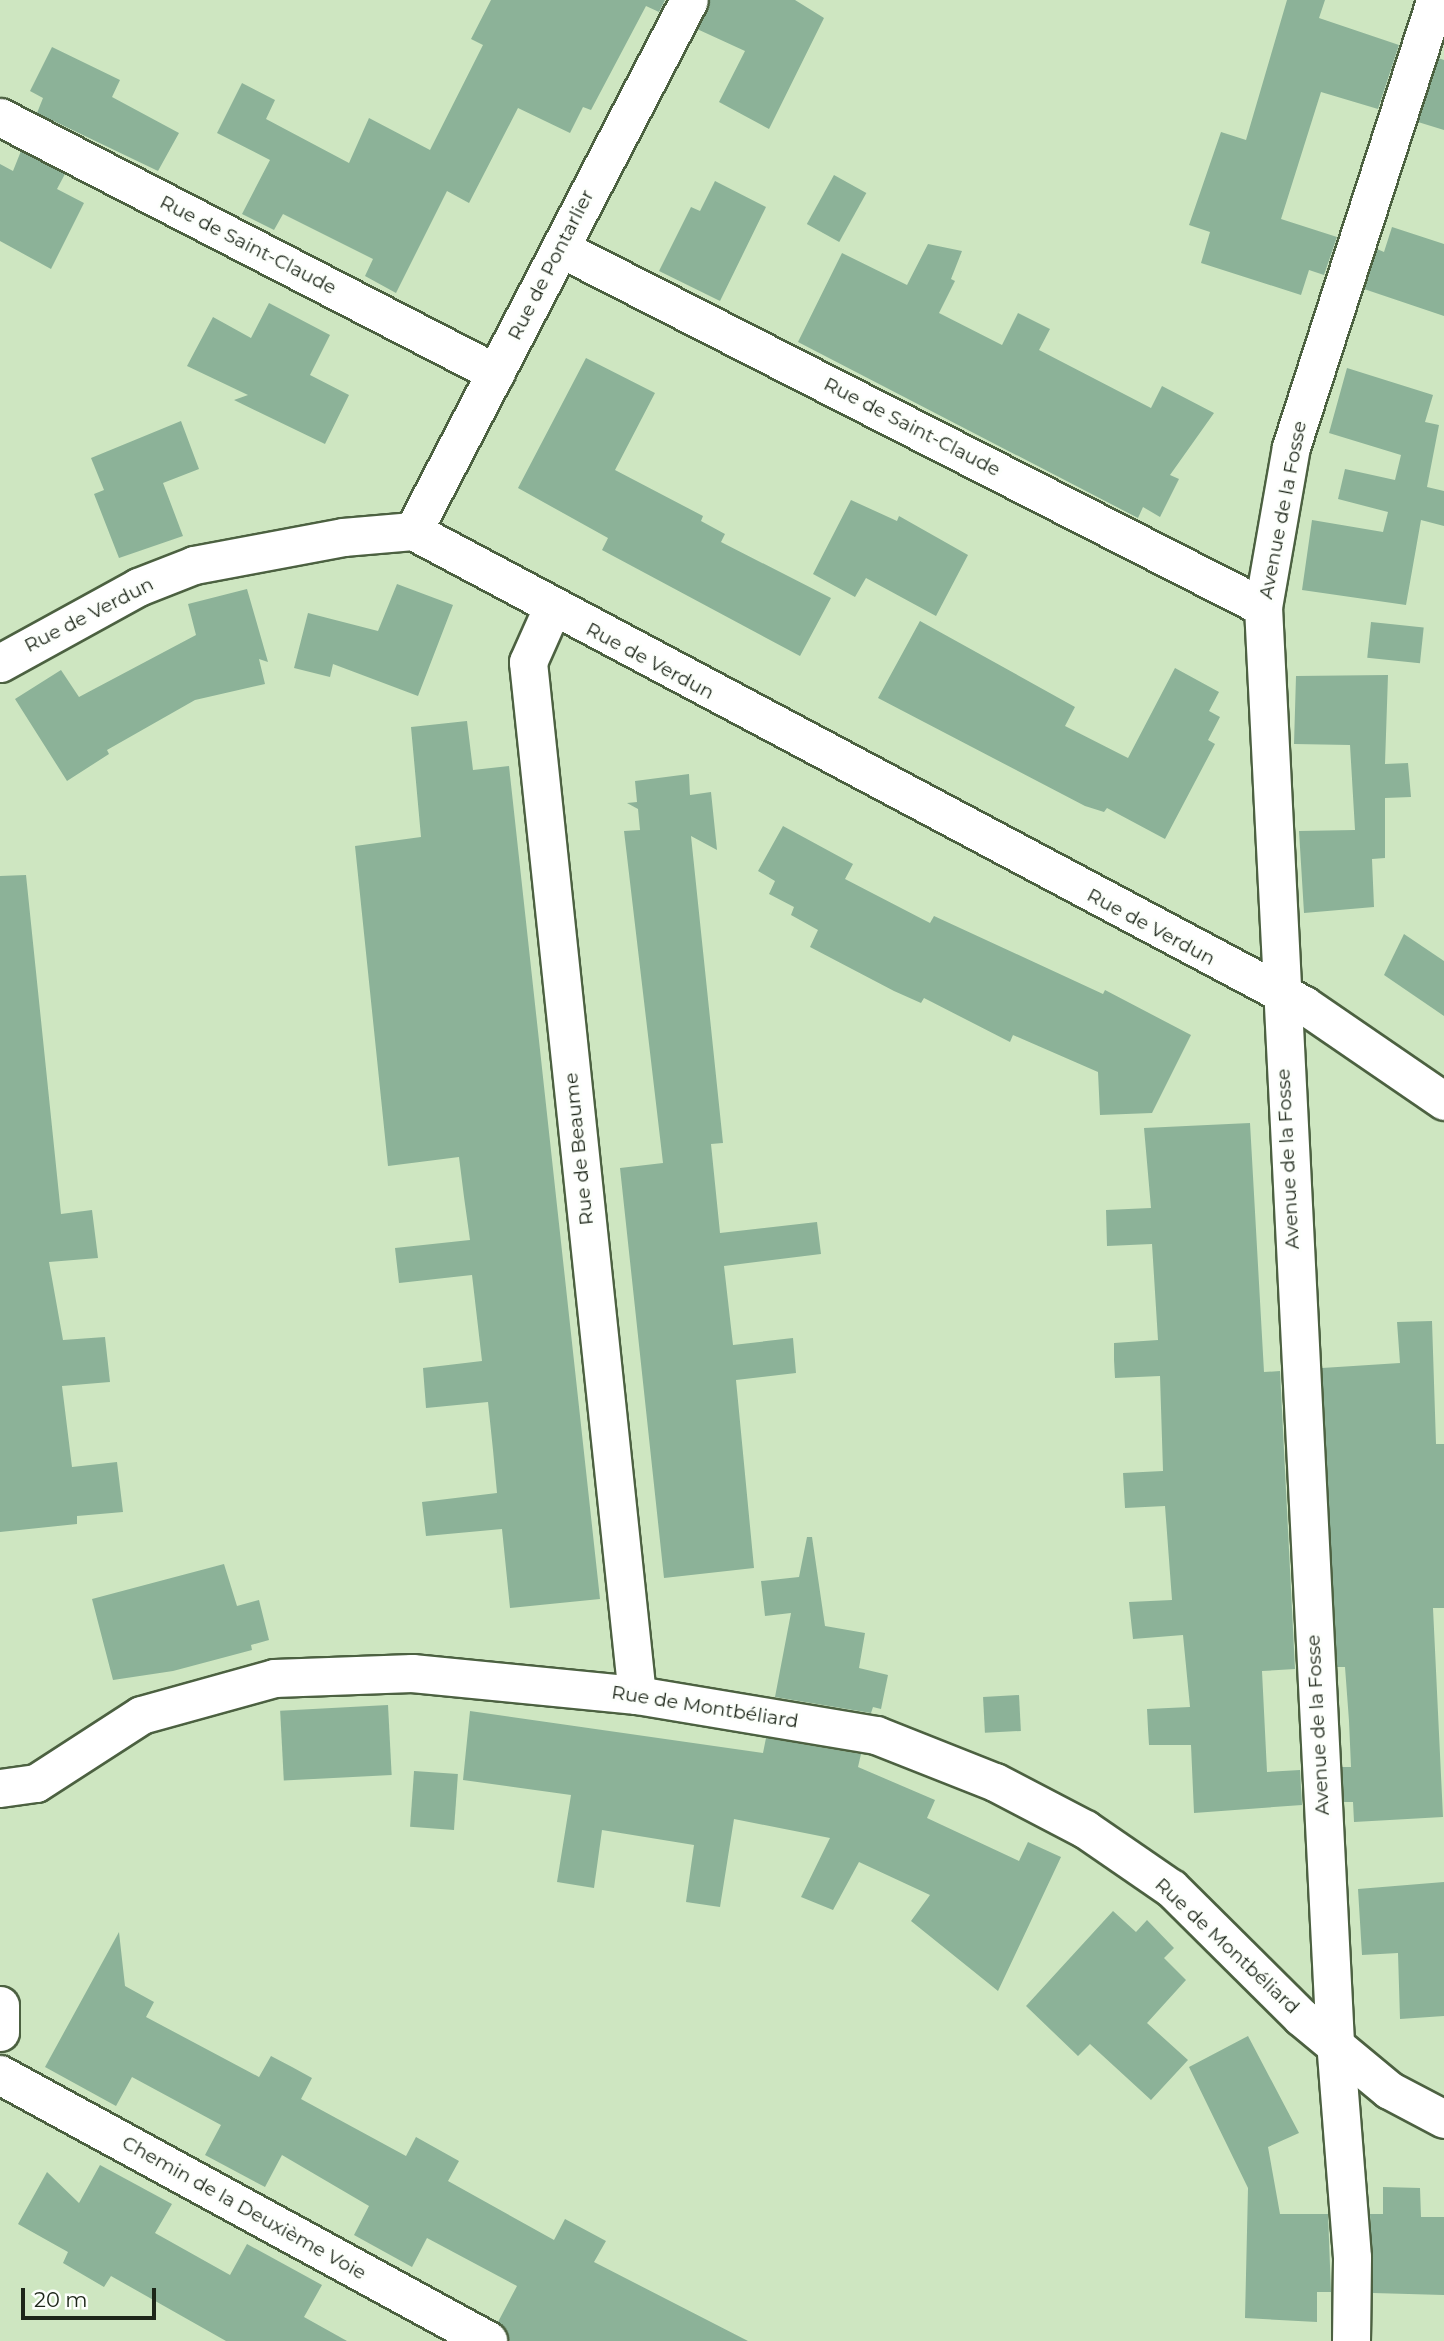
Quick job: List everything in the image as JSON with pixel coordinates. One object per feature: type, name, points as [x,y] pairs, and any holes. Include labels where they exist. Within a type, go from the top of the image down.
[{"type":"street","name":"Rue de Pontarlier","points":[[413,531],[689,0]]},
{"type":"street","name":"Avenue de la Fosse","points":[[1350,2341],[1352,2257],[1335,2043],[1279,991],[1263,607],[1291,447],[1435,0]]},
{"type":"street","name":"Rue de Saint-Claude","points":[[0,117],[496,373]]},
{"type":"street","name":"Rue de Saint-Claude","points":[[560,247],[1263,607]]},
{"type":"street","name":"Rue de Verdun","points":[[0,663],[126,592],[194,565],[343,537],[413,531],[552,608],[1279,991],[1444,1101]]},
{"type":"street","name":"Rue de Beaume","points":[[552,608],[528,662],[637,1695]]},
{"type":"street","name":"Rue de Montbéliard","points":[[0,1788],[36,1783],[141,1715],[275,1678],[412,1673],[637,1695],[876,1735],[995,1782],[1085,1829],[1171,1888],[1301,2017],[1389,2090],[1444,2119]]},
{"type":"street","points":[[0,2005],[0,2032]]},
{"type":"street","name":"Chemin de la Deuxième Voie","points":[[0,2075],[488,2341]]},
{"type":"building","points":[[491,0],[665,0],[659,12],[646,6],[591,110],[583,107],[570,133],[518,108],[469,203],[447,191],[396,293],[365,276],[373,259],[283,214],[274,230],[242,214],[270,160],[217,133],[242,83],[275,100],[266,119],[349,163],[369,118],[430,150],[483,45],[471,39]]},
{"type":"building","points":[[710,0],[795,0],[824,18],[769,129],[719,102],[745,51],[697,29]]},
{"type":"building","points":[[1287,0],[1325,0],[1319,18],[1399,45],[1378,109],[1321,92],[1281,219],[1337,237],[1324,275],[1309,270],[1301,295],[1201,263],[1210,232],[1189,225],[1221,132],[1246,140]]},
{"type":"building","points":[[52,47],[120,80],[112,97],[179,133],[158,171],[37,113],[43,98],[30,91]]},
{"type":"building","points":[[1438,58],[1444,60],[1444,130],[1418,122]]},
{"type":"building","points":[[21,151],[65,174],[57,189],[84,203],[51,269],[0,241],[0,164],[13,171]]},
{"type":"building","points":[[834,175],[866,193],[839,242],[807,224]]},
{"type":"building","points":[[715,181],[766,207],[720,301],[659,271],[691,207],[700,211]]},
{"type":"building","points":[[1392,227],[1444,244],[1444,316],[1364,289],[1377,249],[1384,252]]},
{"type":"building","points":[[928,244],[962,251],[951,279],[955,281],[939,313],[1002,345],[1018,313],[1050,329],[1039,350],[1151,408],[1162,386],[1214,413],[1170,475],[1179,479],[1160,517],[1143,507],[1138,518],[798,342],[842,253],[907,285]]},
{"type":"building","points":[[269,303],[330,335],[310,375],[349,395],[325,444],[234,400],[248,395],[187,366],[213,317],[251,338]]},
{"type":"building","points":[[586,358],[655,393],[615,470],[703,516],[701,521],[725,534],[721,542],[831,598],[800,656],[602,550],[608,538],[518,488]]},
{"type":"building","points":[[1347,368],[1433,395],[1425,422],[1439,425],[1427,487],[1444,491],[1444,526],[1421,520],[1406,605],[1302,590],[1312,520],[1383,532],[1388,512],[1338,499],[1345,469],[1395,480],[1401,455],[1329,433]]},
{"type":"building","points":[[181,421],[199,469],[163,483],[183,536],[119,558],[94,494],[104,490],[91,458]]},
{"type":"building","points":[[851,500],[897,521],[899,516],[968,555],[936,616],[866,578],[855,597],[813,574]]},
{"type":"building","points":[[397,584],[453,605],[418,696],[333,664],[330,677],[294,668],[308,613],[378,631]]},
{"type":"building","points":[[247,589],[268,662],[259,659],[265,684],[195,700],[107,750],[109,754],[67,781],[15,699],[61,670],[79,697],[196,635],[188,604]]},
{"type":"building","points":[[920,621],[1075,707],[1065,726],[1128,758],[1175,668],[1219,692],[1209,711],[1220,717],[1208,740],[1215,744],[1165,839],[1107,808],[1104,812],[1085,806],[878,698]]},
{"type":"building","points":[[1371,622],[1424,628],[1420,663],[1367,658]]},
{"type":"building","points":[[1388,675],[1385,764],[1408,763],[1411,797],[1385,798],[1385,858],[1372,859],[1374,907],[1304,913],[1299,831],[1355,830],[1350,745],[1294,744],[1296,676]]},
{"type":"building","points":[[467,721],[473,770],[509,766],[600,1599],[510,1608],[502,1529],[426,1536],[422,1502],[497,1493],[493,1450],[488,1402],[426,1408],[423,1368],[482,1361],[472,1275],[399,1283],[395,1248],[470,1240],[459,1157],[388,1166],[355,846],[421,837],[411,727]]},
{"type":"building","points":[[689,774],[690,795],[711,792],[717,850],[691,836],[723,1143],[711,1144],[720,1233],[817,1222],[821,1254],[724,1266],[733,1345],[793,1338],[796,1373],[736,1380],[754,1568],[664,1578],[620,1168],[663,1163],[624,831],[640,830],[638,809],[627,803],[637,802],[635,781]]},
{"type":"building","points":[[783,826],[853,864],[845,879],[930,923],[934,916],[1103,994],[1105,990],[1191,1035],[1152,1113],[1100,1115],[1098,1072],[1013,1035],[1010,1042],[924,998],[921,1003],[894,991],[810,947],[818,930],[791,915],[794,907],[769,894],[775,881],[758,871]]},
{"type":"building","points":[[26,875],[61,1214],[92,1210],[98,1258],[49,1262],[63,1340],[105,1337],[110,1382],[62,1386],[72,1467],[117,1462],[123,1512],[77,1516],[77,1524],[0,1532],[0,876]]},
{"type":"building","points":[[1404,934],[1444,961],[1444,1016],[1384,975]]},
{"type":"building","points":[[1250,1123],[1264,1372],[1280,1371],[1295,1669],[1262,1671],[1267,1772],[1300,1770],[1302,1805],[1194,1813],[1191,1745],[1149,1745],[1148,1729],[1147,1709],[1190,1707],[1183,1635],[1133,1639],[1129,1602],[1172,1600],[1165,1506],[1125,1508],[1123,1473],[1163,1471],[1160,1376],[1115,1378],[1114,1343],[1158,1340],[1152,1244],[1107,1246],[1106,1210],[1151,1208],[1144,1128]]},
{"type":"building","points":[[1432,1321],[1436,1444],[1444,1444],[1444,1608],[1433,1608],[1443,1817],[1354,1822],[1353,1802],[1344,1802],[1342,1767],[1351,1767],[1349,1721],[1345,1667],[1337,1667],[1322,1368],[1400,1363],[1397,1322]]},
{"type":"building","points":[[807,1537],[812,1537],[825,1626],[865,1633],[859,1668],[888,1675],[881,1709],[873,1707],[871,1713],[775,1697],[791,1613],[765,1616],[761,1581],[799,1577]]},
{"type":"building","points":[[224,1564],[237,1606],[259,1600],[269,1640],[251,1645],[252,1650],[173,1671],[113,1680],[92,1599]]},
{"type":"building","points":[[1019,1695],[1021,1731],[985,1733],[983,1697]]},
{"type":"building","points":[[388,1705],[392,1775],[284,1781],[280,1711]]},
{"type":"building","points":[[470,1711],[763,1753],[766,1738],[861,1754],[858,1767],[935,1800],[927,1818],[1019,1861],[1028,1842],[1061,1857],[998,1991],[911,1921],[930,1895],[859,1862],[833,1910],[801,1897],[830,1838],[734,1819],[720,1907],[686,1902],[694,1845],[602,1830],[594,1888],[557,1882],[571,1795],[463,1780]]},
{"type":"building","points":[[414,1771],[458,1774],[454,1830],[410,1827]]},
{"type":"building","points":[[1444,1882],[1444,2016],[1400,2019],[1398,1953],[1362,1955],[1358,1889]]},
{"type":"building","points":[[1113,1911],[1136,1932],[1147,1920],[1174,1948],[1164,1958],[1186,1980],[1147,2023],[1188,2060],[1151,2100],[1090,2044],[1078,2056],[1026,2006]]},
{"type":"building","points":[[119,1932],[125,1986],[154,2002],[146,2017],[259,2077],[271,2056],[292,2067],[312,2078],[301,2099],[406,2156],[416,2137],[459,2161],[448,2181],[554,2240],[565,2219],[606,2241],[594,2262],[748,2341],[510,2341],[498,2322],[517,2286],[427,2238],[412,2267],[354,2235],[369,2206],[282,2155],[265,2187],[205,2155],[221,2125],[132,2077],[116,2106],[45,2067]]},
{"type":"building","points":[[1248,2036],[1299,2133],[1268,2147],[1280,2214],[1328,2214],[1331,2292],[1317,2292],[1317,2322],[1245,2318],[1248,2188],[1189,2067]]},
{"type":"building","points":[[100,2165],[172,2204],[155,2233],[230,2275],[247,2244],[322,2285],[304,2317],[347,2341],[226,2341],[111,2276],[104,2287],[63,2263],[68,2252],[18,2224],[47,2172],[79,2203]]},
{"type":"building","points":[[1383,2187],[1420,2188],[1421,2217],[1444,2217],[1444,2295],[1373,2293],[1370,2214],[1383,2214]]}]
